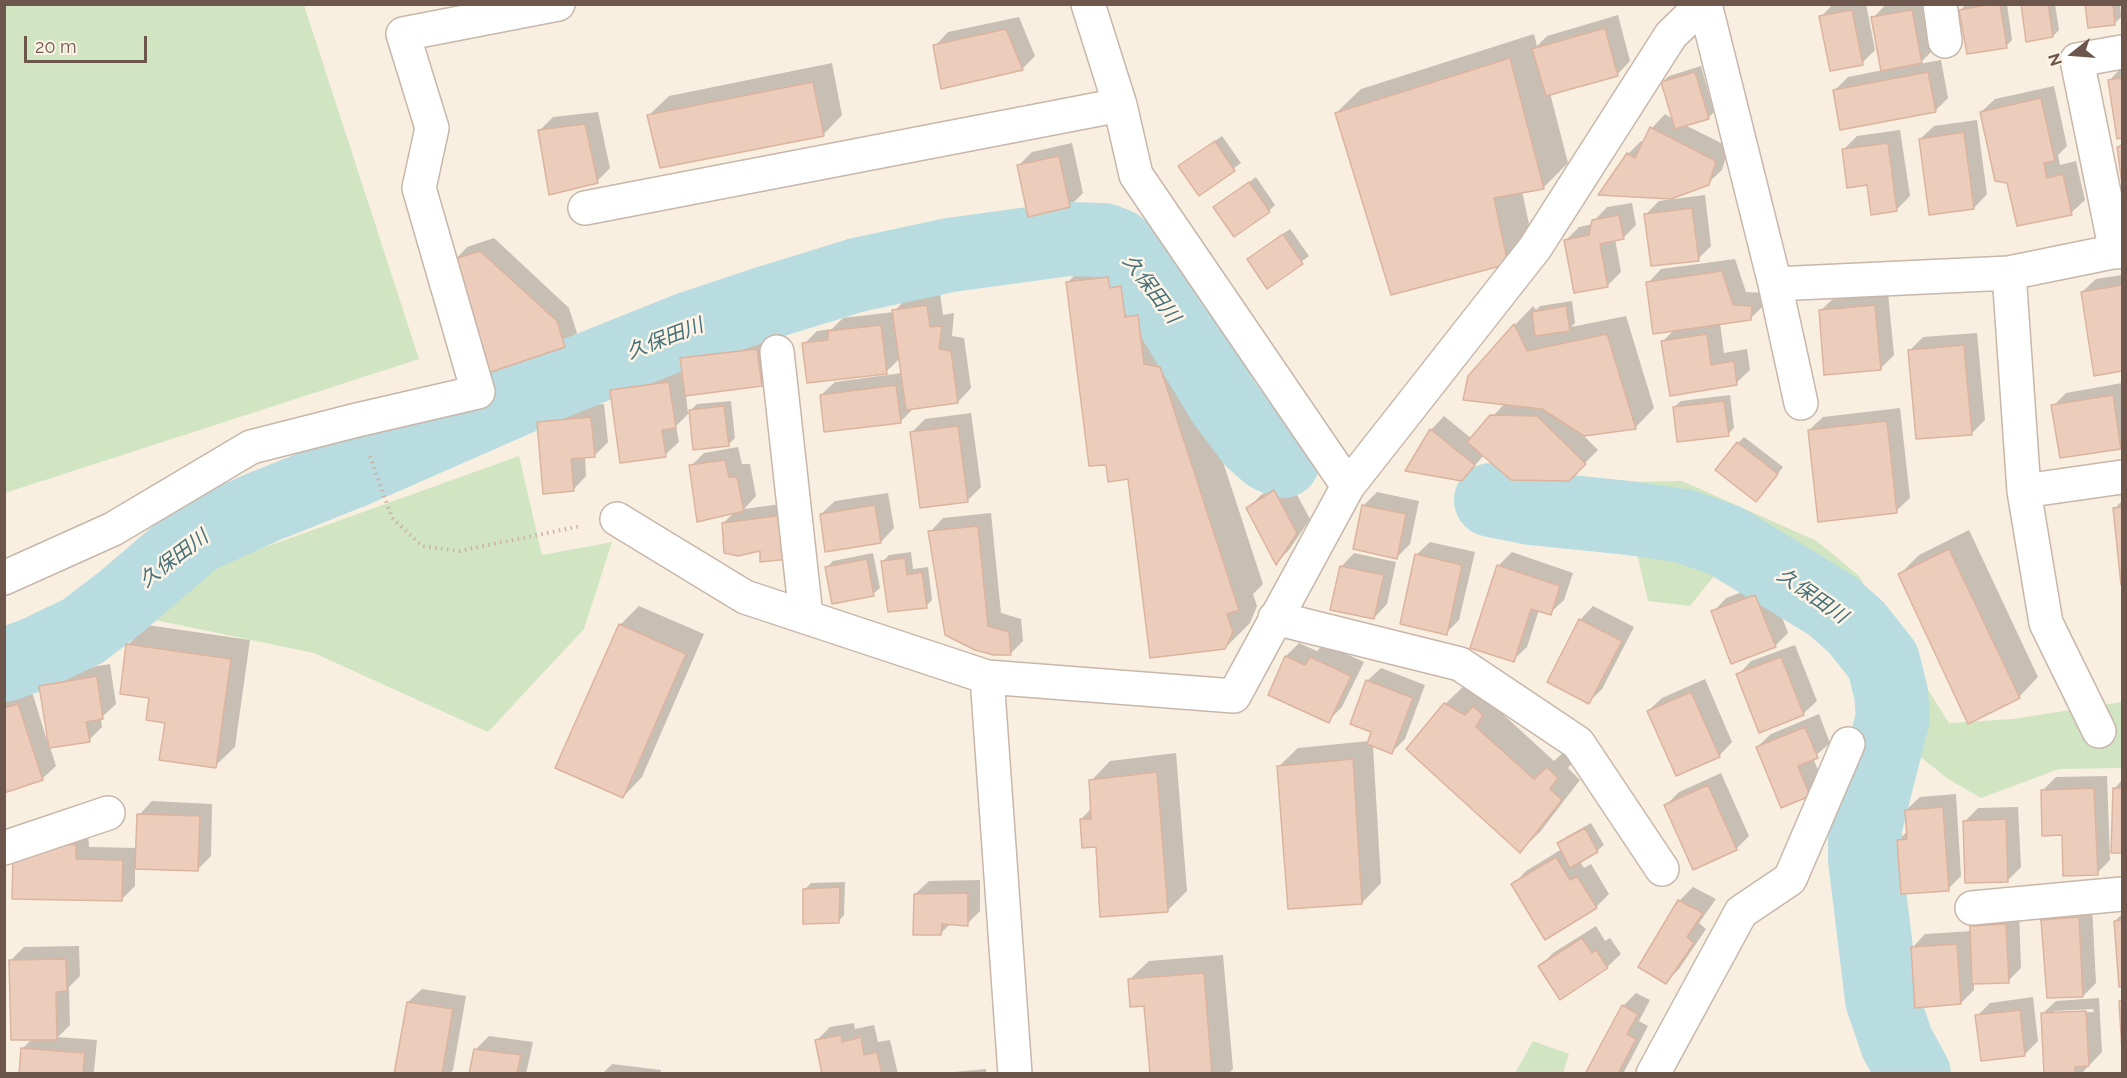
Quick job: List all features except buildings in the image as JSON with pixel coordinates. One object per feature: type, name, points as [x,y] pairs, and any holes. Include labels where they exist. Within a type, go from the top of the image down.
[{"type":"street","points":[[4,578],[113,528],[251,447],[478,392],[419,188],[432,128],[403,34],[558,4]]},
{"type":"street","points":[[1088,4],[1120,105],[1136,175],[1348,486]]},
{"type":"street","points":[[617,519],[745,597],[987,677],[1234,696],[1348,486],[1535,248],[1671,35],[1704,4],[1774,284],[1801,403]]},
{"type":"street","points":[[1940,4],[1945,41]]},
{"type":"street","points":[[1774,284],[2009,273],[2119,251],[2077,60],[2122,52]]},
{"type":"street","points":[[585,208],[1120,105]]},
{"type":"street","points":[[2009,273],[2024,491],[2046,623],[2098,731]]},
{"type":"street","points":[[777,352],[806,616]]},
{"type":"street","points":[[2024,491],[2122,477]]},
{"type":"street","points":[[1275,618],[1460,664],[1578,743],[1662,869]]},
{"type":"street","points":[[987,677],[1015,1074]]},
{"type":"street","points":[[1653,1074],[1741,912],[1790,879],[1848,744]]},
{"type":"street","points":[[4,848],[108,813]]},
{"type":"street","points":[[1972,908],[2122,894]]},
{"type":"path","points":[[357,420],[392,518],[422,546],[459,551],[617,519]]},
{"type":"green space","points":[[4,5],[304,5],[419,359],[5,493]]},
{"type":"green space","points":[[519,456],[542,555],[612,542],[584,629],[488,732],[314,653],[150,619],[179,578]]},
{"type":"green space","points":[[1682,481],[1817,541],[1859,576],[1949,723],[2013,719],[2122,702],[2122,768],[2059,769],[1981,798],[1948,779],[1912,750],[1883,661],[1856,627],[1726,541],[1715,575],[1690,606],[1648,601],[1620,482]]},
{"type":"green space","points":[[1533,1041],[1569,1054],[1563,1073],[1515,1073]]},
{"type":"waterway","name":"久保田川","points":[[4,665],[35,654],[83,631],[121,602],[197,537],[263,507],[348,473],[553,383],[688,329],[857,275],[950,255],[1067,239],[1104,240],[1117,245],[1129,256],[1165,305],[1225,404],[1253,441],[1269,455],[1283,461]]},
{"type":"waterway","name":"久保田川","points":[[1491,500],[1531,508],[1684,526],[1726,541],[1831,605],[1856,627],[1883,661],[1891,693],[1893,717],[1865,827],[1865,859],[1882,999],[1897,1043],[1914,1074]]}]
